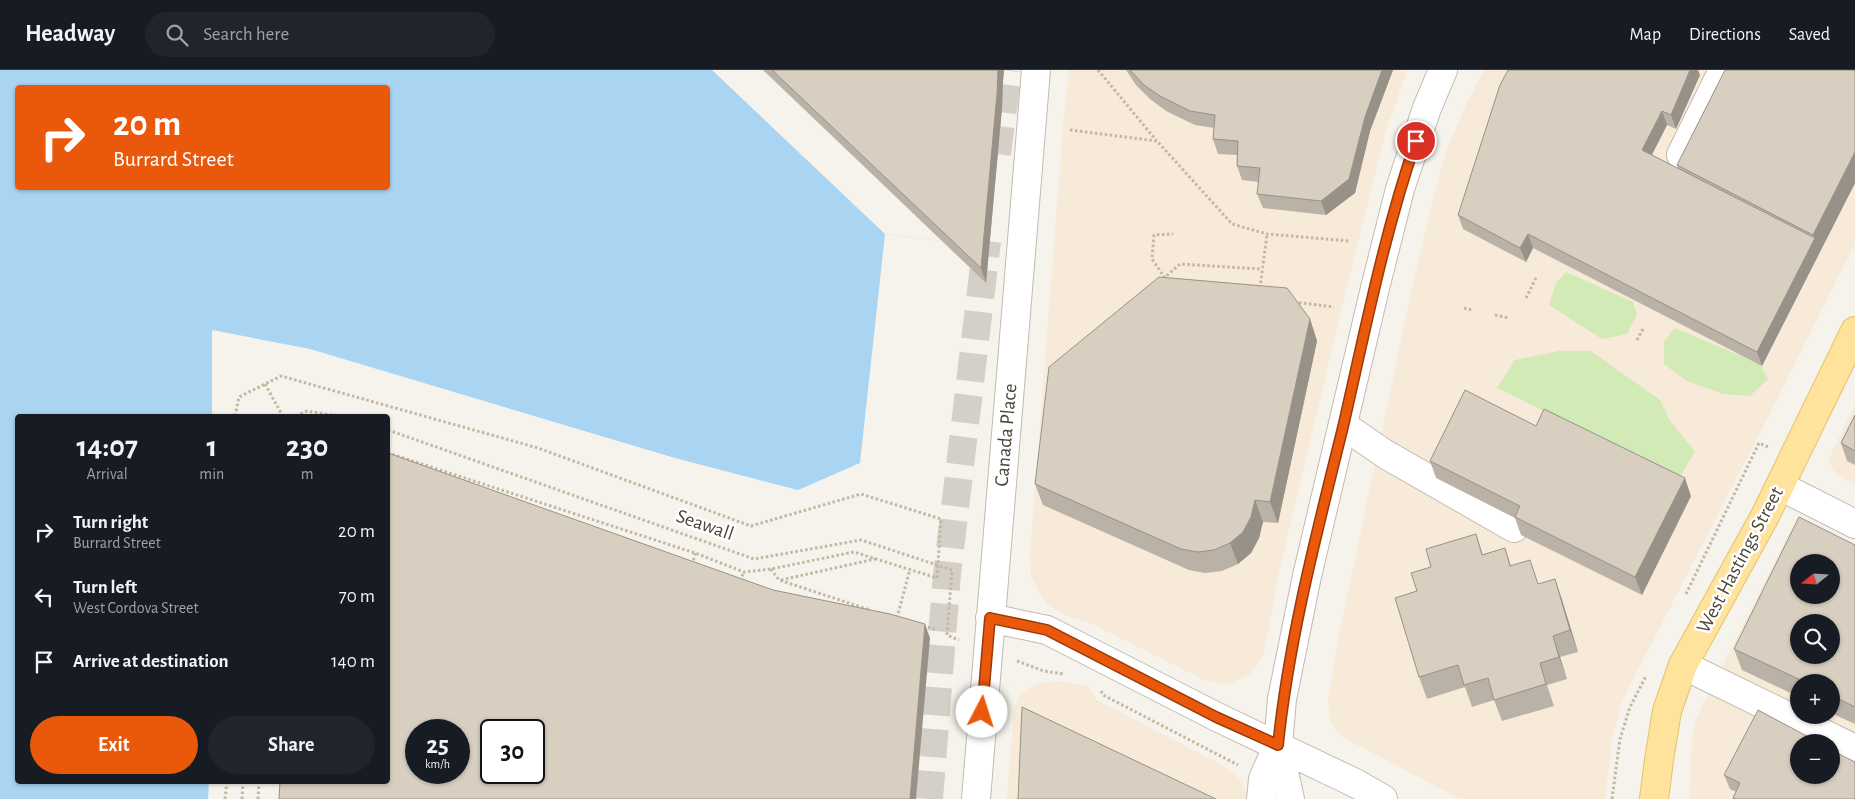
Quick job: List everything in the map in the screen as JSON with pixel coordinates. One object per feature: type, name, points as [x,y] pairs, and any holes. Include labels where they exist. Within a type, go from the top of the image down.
[{"type":"main road","name":"West Hastings Street","points":[[1654,799],[1667,711],[1684,665],[1780,486],[1855,331]]},
{"type":"street","name":"Canada Place","points":[[976,799],[1036,70]]},
{"type":"street","points":[[1290,799],[1278,745],[1282,699],[1305,585],[1400,189],[1427,108],[1443,70]]},
{"type":"street","points":[[1681,155],[1723,70]]},
{"type":"street","points":[[1343,426],[1385,454],[1514,528]]},
{"type":"street","points":[[1780,486],[1855,524]]},
{"type":"street","points":[[990,618],[1047,630],[1216,717],[1278,745],[1383,799]]},
{"type":"street","points":[[1684,665],[1855,749]]},
{"type":"street","points":[[1260,799],[1263,779],[1278,745]]},
{"type":"path","points":[[1098,70],[1157,141],[1232,224],[1267,234],[1349,241]]},
{"type":"path","points":[[1070,130],[1157,141]]},
{"type":"path","points":[[1165,278],[1152,259],[1154,235],[1173,234]]},
{"type":"path","points":[[1260,288],[1261,268],[1267,234]]},
{"type":"path","points":[[1159,283],[1180,264],[1261,268]]},
{"type":"path","points":[[1526,298],[1536,278]]},
{"type":"path","points":[[1287,302],[1334,307]]},
{"type":"path","points":[[1464,308],[1472,310]]},
{"type":"path","points":[[1495,315],[1508,318]]},
{"type":"path","points":[[1636,340],[1644,326]]},
{"type":"path","points":[[235,414],[239,397],[281,376],[538,448],[751,526],[861,494],[941,519],[937,578],[854,552],[771,569],[744,572],[695,553],[390,454]]},
{"type":"path","points":[[265,384],[281,413]]},
{"type":"path","points":[[301,414],[308,411],[325,414]]},
{"type":"path","name":"Seawall","points":[[390,431],[754,559],[861,540],[938,565]]},
{"type":"path","points":[[695,553],[693,563],[701,566]]},
{"type":"path","points":[[779,580],[875,558]]},
{"type":"path","points":[[938,565],[952,570],[947,635],[951,636]]},
{"type":"path","points":[[771,569],[779,580],[878,613]]},
{"type":"path","points":[[896,625],[910,570]]},
{"type":"path","points":[[740,581],[744,572]]},
{"type":"path","points":[[731,578],[746,584]]},
{"type":"path","points":[[888,616],[897,619]]},
{"type":"path","points":[[916,624],[934,629]]},
{"type":"path","points":[[1100,688],[1102,695],[1229,760]]},
{"type":"path","points":[[225,799],[226,784]]},
{"type":"path","points":[[242,799],[243,784]]},
{"type":"path","points":[[258,799],[259,784]]},
{"type":"shaded area","points":[[1069,70],[1407,70],[1386,131],[1348,282],[1278,576],[1264,654],[1250,674],[1231,684],[1224,685],[1204,680],[1092,624],[1064,615],[1048,605],[1031,576],[1030,555]]},
{"type":"shaded area","points":[[1484,70],[1855,70],[1855,244],[1623,699],[1613,735],[1605,799],[1460,799],[1346,739],[1337,732],[1330,719],[1328,701],[1339,635],[1410,297],[1433,198],[1446,152],[1464,109]]},
{"type":"shaded area","points":[[1855,405],[1855,485],[1835,473],[1829,462],[1830,456]]},
{"type":"shaded area","points":[[1798,527],[1855,549],[1855,799],[1689,799],[1692,739],[1696,719],[1792,529]]},
{"type":"shaded area","points":[[1060,681],[1087,686],[1097,700],[1220,764],[1243,784],[1248,799],[1007,799],[1014,711],[1019,696],[1036,684]]},
{"type":"green space","points":[[1566,272],[1633,302],[1637,315],[1627,334],[1602,339],[1549,305],[1556,283]]},
{"type":"green space","points":[[1675,328],[1760,364],[1768,379],[1750,396],[1723,394],[1687,381],[1664,364],[1664,341]]},
{"type":"green space","points":[[1559,351],[1591,351],[1660,400],[1670,421],[1695,451],[1680,477],[1497,388],[1515,360]]},
{"type":"water","points":[[0,70],[962,70],[940,241],[885,234],[860,463],[798,490],[675,458],[310,349],[212,330],[212,414],[15,414],[15,784],[209,784],[208,799],[0,799]]},
{"type":"pier","points":[[712,70],[962,70],[940,241],[885,234]]},
{"type":"building","points":[[772,70],[998,70],[981,268]]},
{"type":"building","points":[[1130,70],[1382,70],[1365,117],[1349,179],[1321,201],[1257,194],[1260,168],[1237,166],[1238,141],[1213,139],[1215,115],[1190,111],[1160,96],[1144,85]]},
{"type":"building","points":[[1508,70],[1690,70],[1671,115],[1662,111],[1642,150],[1815,238],[1757,352],[1528,234],[1520,248],[1458,215],[1500,85]]},
{"type":"building","points":[[1725,70],[1855,70],[1855,152],[1813,235],[1677,165]]},
{"type":"building","points":[[1159,277],[1287,288],[1310,319],[1270,502],[1255,500],[1251,517],[1243,532],[1230,543],[1214,550],[1198,552],[1181,549],[1035,484],[1049,367]]},
{"type":"building","points":[[1465,390],[1536,426],[1544,409],[1685,478],[1635,577],[1515,517],[1520,506],[1430,461]]},
{"type":"building","points":[[1855,415],[1855,451],[1841,443]]},
{"type":"building","points":[[390,454],[773,590],[890,614],[925,624],[910,799],[279,799],[280,784],[390,784]]},
{"type":"building","points":[[1799,517],[1855,545],[1855,707],[1840,700],[1840,674],[1790,675],[1734,649]]},
{"type":"building","points":[[1476,534],[1482,555],[1505,548],[1510,566],[1530,560],[1538,584],[1555,579],[1570,630],[1553,636],[1559,657],[1540,663],[1546,684],[1494,700],[1488,678],[1464,685],[1458,665],[1419,677],[1395,598],[1417,591],[1411,573],[1431,567],[1426,549]]},
{"type":"building","points":[[1022,707],[1216,799],[1018,799]]},
{"type":"building","points":[[1758,710],[1803,734],[1790,734],[1790,784],[1840,784],[1840,754],[1855,762],[1855,799],[1736,799],[1733,798],[1740,783],[1724,775]]},
{"type":"tunnel","points":[[997,154],[1008,70]]},
{"type":"tunnel","points":[[929,799],[947,574],[987,241]]},
{"type":"route","points":[[982,712],[990,618],[1047,630],[1216,717],[1278,745],[1282,699],[1307,576],[1375,288],[1400,189],[1416,141]]}]
